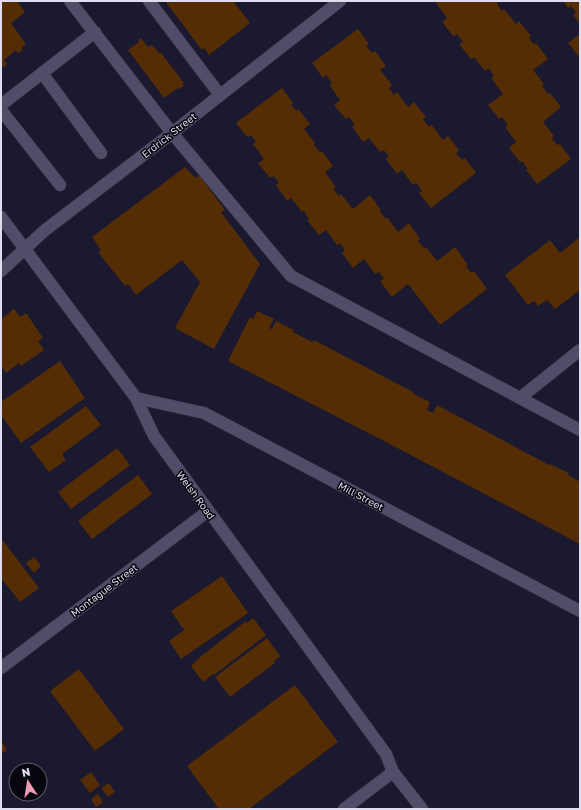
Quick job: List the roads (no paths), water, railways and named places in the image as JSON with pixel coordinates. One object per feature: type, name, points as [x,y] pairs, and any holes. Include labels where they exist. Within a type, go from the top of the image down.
[{"type":"street","points":[[70,1],[172,133],[291,276],[580,430]]},
{"type":"street","points":[[149,1],[220,95]]},
{"type":"street","name":"Erdrick Street","points":[[1,270],[44,231],[340,1]]},
{"type":"street","points":[[1,104],[95,32]]},
{"type":"street","points":[[42,73],[102,153]]},
{"type":"street","points":[[1,110],[60,185]]},
{"type":"street","name":"Welsh Road","points":[[1,218],[136,398],[154,436],[386,754],[393,772],[422,809]]},
{"type":"street","points":[[520,398],[580,350]]},
{"type":"street","name":"Mill Street","points":[[136,398],[204,413],[580,611]]},
{"type":"street","name":"Montague Street","points":[[1,668],[208,511]]},
{"type":"street","points":[[344,809],[393,772]]}]
